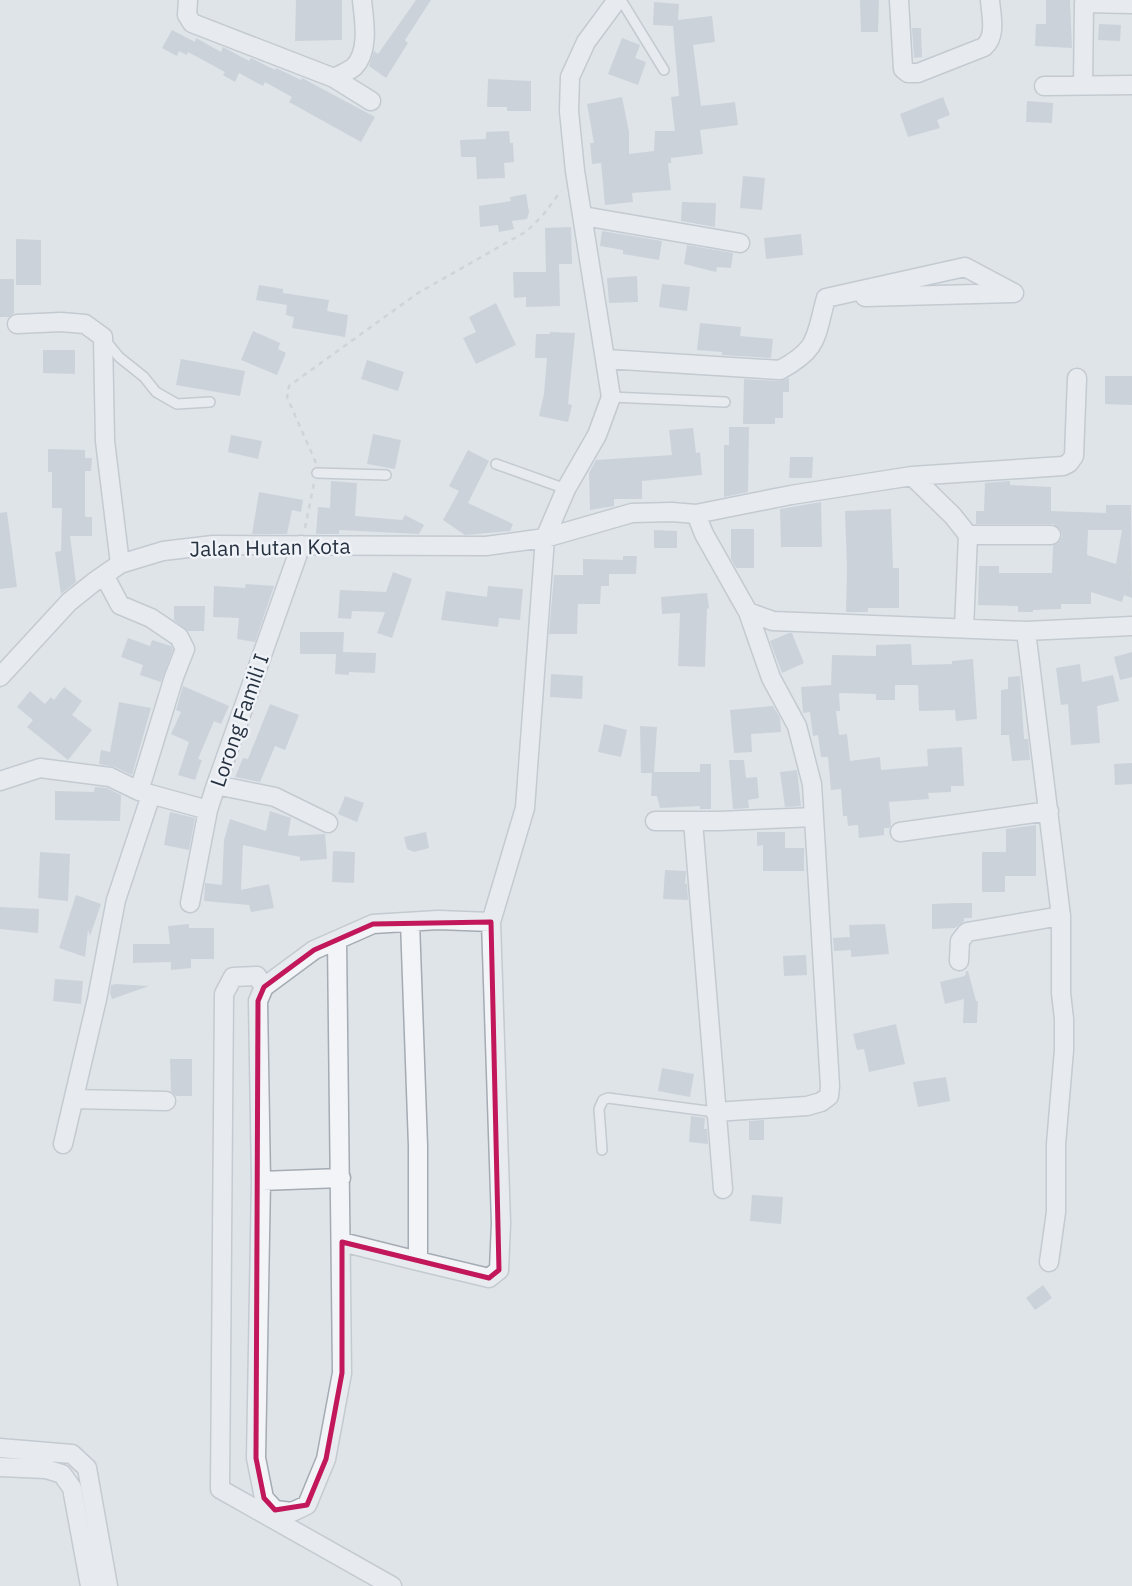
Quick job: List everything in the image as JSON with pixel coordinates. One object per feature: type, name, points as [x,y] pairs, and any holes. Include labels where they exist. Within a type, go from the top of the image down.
[{"type":"street","points":[[188,0],[187,15],[192,23],[334,78],[371,101]]},
{"type":"street","points":[[334,78],[354,66],[362,51],[365,27],[362,0]]},
{"type":"street","points":[[342,1242],[489,1278],[499,1270],[501,1223],[491,922],[525,808],[545,538],[566,489],[597,435],[611,397],[575,171],[569,111],[570,77],[586,42],[619,0]]},
{"type":"street","points":[[899,0],[903,69],[908,73],[918,73],[989,43],[992,36],[990,0]]},
{"type":"street","points":[[1083,86],[1084,1],[1132,4]]},
{"type":"street","points":[[1044,86],[1132,85]]},
{"type":"street","points":[[583,216],[740,243]]},
{"type":"street","points":[[965,267],[1014,293],[867,297],[826,298],[965,267]]},
{"type":"street","points":[[606,359],[780,370],[796,361],[813,346],[826,298]]},
{"type":"street","points":[[17,324],[85,324],[103,337],[105,441],[120,564]]},
{"type":"street","name":"Jalan Hutan Kota","points":[[0,677],[68,603],[104,575],[120,564],[163,551],[213,545],[486,546],[545,538],[610,517],[632,513],[696,514],[791,495],[912,476],[1063,466],[1074,456],[1076,446],[1077,378]]},
{"type":"street","points":[[912,476],[953,516],[968,535],[964,629]]},
{"type":"street","points":[[696,514],[704,534],[748,612],[771,678],[797,726],[812,784],[822,915],[830,1086],[829,1096],[821,1102],[807,1106],[715,1112]]},
{"type":"street","points":[[968,535],[1051,535]]},
{"type":"street","name":"Lorong Famili I","points":[[0,781],[40,768],[110,777],[145,793],[208,810],[301,545]]},
{"type":"street","points":[[63,1144],[97,999],[116,900],[174,677],[185,649],[179,637],[151,618],[120,606],[104,575]]},
{"type":"street","points":[[748,612],[773,621],[964,629],[1026,631],[1132,626]]},
{"type":"street","points":[[1026,631],[1061,916],[1061,993],[1065,1019],[1056,1144],[1056,1212],[1049,1262]]},
{"type":"street","points":[[216,785],[275,797],[328,823]]},
{"type":"street","points":[[190,903],[208,810]]},
{"type":"street","points":[[900,832],[1049,811]]},
{"type":"street","points":[[655,821],[814,817]]},
{"type":"street","points":[[693,821],[723,1189]]},
{"type":"street","points":[[959,961],[960,941],[967,932],[1061,916]]},
{"type":"street","points":[[337,940],[342,1373],[326,1459],[307,1505],[292,1512],[275,1510],[264,1498],[256,1458],[261,1181],[258,1001],[264,988],[314,950],[337,940],[373,925],[438,920],[491,922]]},
{"type":"street","points":[[410,922],[418,1146],[418,1261]]},
{"type":"street","points":[[264,988],[257,976],[233,977],[224,994],[220,1489],[392,1586]]},
{"type":"street","points":[[74,1099],[166,1101]]},
{"type":"street","points":[[261,1181],[341,1178]]},
{"type":"street","points":[[0,1448],[72,1454],[87,1468],[108,1586]]},
{"type":"street","points":[[62,1474],[72,1454]]},
{"type":"street","points":[[0,1468],[46,1469],[62,1474],[72,1488],[90,1586]]},
{"type":"lane","points":[[619,0],[664,70]]},
{"type":"lane","points":[[103,337],[119,357],[144,377],[156,392],[177,404],[211,402]]},
{"type":"lane","points":[[611,397],[725,402]]},
{"type":"lane","points":[[496,464],[566,489]]},
{"type":"lane","points":[[317,473],[386,475]]},
{"type":"lane","points":[[602,1150],[599,1109],[603,1100],[608,1098],[715,1112]]},
{"type":"path","points":[[301,545],[317,473],[314,458],[287,397],[289,386],[418,293],[527,231],[543,215],[575,171]]},
{"type":"highlighted area","points":[[491,922],[499,1270],[489,1278],[342,1242],[342,1373],[326,1459],[307,1505],[275,1510],[264,1498],[256,1458],[258,1001],[264,987],[314,950],[373,924]]},
{"type":"building","points":[[296,0],[342,0],[342,40],[295,41]]},
{"type":"building","points":[[416,0],[431,0],[405,40],[408,43],[386,78],[369,66],[374,51],[378,54]]},
{"type":"building","points":[[860,0],[879,0],[878,32],[861,32]]},
{"type":"building","points":[[1046,0],[1070,0],[1072,48],[1035,46],[1036,24],[1046,24]]},
{"type":"building","points":[[654,2],[679,4],[678,20],[712,16],[715,42],[693,45],[701,106],[735,102],[738,125],[700,130],[703,154],[671,158],[671,163],[668,163],[671,190],[632,193],[633,202],[605,205],[601,163],[592,164],[590,143],[594,143],[587,104],[622,97],[629,132],[629,154],[654,151],[655,131],[675,131],[671,97],[679,96],[673,26],[653,25]]},
{"type":"building","points":[[1099,24],[1121,25],[1120,41],[1098,40]]},
{"type":"building","points":[[912,28],[921,28],[922,57],[914,58]]},
{"type":"building","points":[[172,30],[195,42],[196,38],[221,52],[223,47],[249,61],[251,58],[275,70],[276,68],[301,80],[302,78],[375,117],[361,142],[289,102],[292,97],[265,82],[263,86],[239,73],[235,82],[223,75],[225,72],[188,52],[187,55],[179,51],[177,56],[162,48]]},
{"type":"building","points":[[622,38],[640,45],[635,58],[646,62],[638,85],[608,74]]},
{"type":"building","points":[[488,79],[531,81],[531,111],[507,111],[507,107],[487,107]]},
{"type":"building","points":[[943,97],[950,115],[937,120],[940,128],[908,137],[900,114]]},
{"type":"building","points":[[1027,101],[1053,103],[1052,123],[1026,122]]},
{"type":"building","points":[[509,131],[514,162],[504,163],[505,178],[477,179],[476,157],[461,157],[460,140],[486,139],[486,132]]},
{"type":"building","points":[[743,176],[765,178],[762,210],[740,208]]},
{"type":"building","points":[[526,194],[529,212],[527,219],[512,221],[514,229],[499,232],[498,225],[480,227],[479,206],[511,201],[510,197]]},
{"type":"building","points":[[682,202],[716,203],[715,227],[681,221]]},
{"type":"building","points":[[571,227],[572,264],[559,264],[560,306],[526,307],[526,297],[514,298],[513,272],[546,272],[545,228]]},
{"type":"building","points":[[602,231],[662,241],[659,260],[623,254],[623,250],[600,246]]},
{"type":"building","points":[[801,234],[803,255],[766,259],[764,238]]},
{"type":"building","points":[[16,239],[41,240],[41,285],[16,285]]},
{"type":"building","points":[[687,245],[733,253],[731,268],[717,267],[716,272],[684,264]]},
{"type":"building","points":[[637,276],[638,302],[609,303],[607,278]]},
{"type":"building","points":[[0,279],[14,279],[14,313],[9,317],[0,317]]},
{"type":"building","points":[[662,284],[690,287],[687,311],[659,307]]},
{"type":"building","points":[[259,285],[283,289],[283,293],[329,300],[327,311],[348,315],[345,337],[292,328],[294,317],[286,315],[287,305],[256,300]]},
{"type":"building","points":[[496,303],[516,345],[476,364],[463,338],[476,332],[469,317]]},
{"type":"building","points":[[700,323],[741,327],[740,336],[773,339],[771,358],[722,355],[722,352],[697,350]]},
{"type":"building","points":[[253,331],[280,343],[278,349],[286,353],[277,375],[241,360]]},
{"type":"building","points":[[575,333],[568,404],[572,405],[568,422],[539,416],[547,358],[535,358],[536,334]]},
{"type":"building","points":[[43,350],[75,350],[75,374],[43,373]]},
{"type":"building","points":[[181,359],[245,371],[240,396],[176,385]]},
{"type":"building","points":[[367,360],[404,372],[398,391],[361,379]]},
{"type":"building","points":[[1105,376],[1132,376],[1132,405],[1105,404]]},
{"type":"building","points":[[789,378],[789,392],[783,392],[783,418],[775,418],[775,424],[743,424],[744,379],[779,381]]},
{"type":"building","points":[[729,427],[749,427],[748,492],[724,497],[724,445],[729,445]]},
{"type":"building","points":[[693,428],[696,453],[700,452],[702,475],[642,481],[642,499],[614,499],[614,506],[590,510],[589,473],[596,460],[672,455],[669,430]]},
{"type":"building","points":[[373,434],[401,440],[395,469],[367,464]]},
{"type":"building","points":[[231,435],[262,441],[258,459],[228,452]]},
{"type":"building","points":[[48,449],[85,450],[85,458],[92,458],[91,471],[85,471],[85,517],[92,517],[92,536],[70,536],[76,582],[61,594],[55,552],[61,551],[62,508],[52,508],[52,472],[48,472]]},
{"type":"building","points":[[468,450],[489,461],[468,503],[513,524],[510,531],[465,535],[443,520],[459,491],[449,486]]},
{"type":"building","points":[[790,457],[813,457],[812,478],[789,478]]},
{"type":"building","points":[[331,481],[357,483],[355,516],[402,520],[405,515],[424,525],[419,534],[339,530],[339,534],[316,534],[318,507],[330,508]]},
{"type":"building","points":[[1010,481],[1010,485],[1051,487],[1051,511],[1106,513],[1106,505],[1131,505],[1132,598],[1124,595],[1122,602],[1091,592],[1091,604],[1061,604],[1061,609],[1033,612],[1018,612],[1018,606],[978,605],[979,566],[999,566],[999,573],[1052,573],[1053,546],[1062,536],[1060,529],[1053,524],[976,524],[976,511],[984,511],[985,483]],"holes":[[[1088,530],[1122,530],[1116,564],[1087,555]]]},
{"type":"building","points":[[259,492],[303,500],[301,512],[292,510],[287,534],[252,534]]},
{"type":"building","points":[[821,502],[822,547],[781,547],[780,509]]},
{"type":"building","points":[[891,509],[893,568],[899,568],[899,608],[868,608],[868,612],[846,612],[845,511]]},
{"type":"building","points":[[7,512],[17,587],[0,589],[0,513]]},
{"type":"building","points":[[731,529],[754,529],[754,568],[736,568],[731,559]]},
{"type":"building","points":[[654,530],[677,531],[677,548],[654,548]]},
{"type":"building","points":[[623,556],[637,556],[636,574],[609,574],[609,586],[601,586],[600,604],[578,604],[577,634],[549,634],[554,575],[583,575],[583,559],[623,560]]},
{"type":"building","points":[[393,572],[412,579],[392,638],[377,633],[385,612],[352,611],[351,619],[338,618],[340,590],[386,592]]},
{"type":"building","points":[[246,584],[274,586],[255,642],[237,639],[239,618],[213,617],[214,586],[245,588]]},
{"type":"building","points":[[488,586],[523,589],[520,620],[499,618],[498,627],[441,620],[446,591],[487,597]]},
{"type":"building","points":[[707,593],[709,608],[705,667],[678,666],[680,613],[662,614],[661,597]]},
{"type":"building","points":[[174,606],[205,606],[204,631],[188,631],[174,620]]},
{"type":"building","points":[[300,632],[344,632],[343,652],[376,653],[375,673],[335,674],[336,654],[300,654]]},
{"type":"building","points":[[792,633],[804,663],[782,673],[770,641]]},
{"type":"building","points":[[128,638],[150,646],[152,640],[171,646],[173,650],[161,682],[140,675],[143,665],[121,657]]},
{"type":"building","points":[[911,644],[912,665],[952,664],[952,661],[973,659],[977,719],[956,721],[955,710],[919,711],[918,685],[895,685],[895,700],[876,700],[876,694],[839,693],[840,711],[836,711],[839,735],[847,734],[850,761],[880,757],[881,770],[928,766],[927,749],[962,747],[964,786],[951,786],[951,792],[928,793],[929,799],[889,802],[890,828],[884,828],[884,835],[859,838],[858,825],[848,826],[847,816],[843,816],[841,789],[831,790],[828,757],[821,757],[818,735],[813,736],[810,712],[803,713],[801,687],[831,685],[832,655],[876,656],[876,645]]},
{"type":"building","points":[[1132,652],[1132,677],[1120,680],[1114,657]]},
{"type":"building","points":[[1080,664],[1082,682],[1113,675],[1119,701],[1097,706],[1100,743],[1071,745],[1068,704],[1061,705],[1056,668]]},
{"type":"building","points":[[551,674],[583,676],[582,699],[550,697]]},
{"type":"building","points":[[1020,676],[1024,739],[1028,739],[1030,760],[1012,761],[1009,735],[1001,735],[1001,690],[1008,689],[1008,677]]},
{"type":"building","points":[[183,686],[229,706],[221,724],[214,721],[198,759],[202,760],[195,780],[178,775],[189,742],[171,734],[181,712],[176,710]]},
{"type":"building","points":[[64,687],[82,701],[72,715],[92,730],[68,760],[27,727],[33,720],[17,707],[30,691],[45,704],[51,697],[54,700]]},
{"type":"building","points":[[119,702],[151,708],[132,775],[115,767],[99,764],[101,750],[110,752]]},
{"type":"building","points":[[270,704],[299,715],[285,750],[275,746],[260,782],[235,777],[243,758],[248,759]]},
{"type":"building","points":[[773,706],[780,718],[781,732],[751,734],[752,752],[734,753],[730,710]]},
{"type":"building","points":[[604,724],[627,730],[621,757],[598,752]]},
{"type":"building","points":[[640,726],[657,727],[654,772],[700,772],[700,764],[711,764],[711,809],[700,809],[700,806],[660,808],[657,796],[651,796],[652,773],[641,773]]},
{"type":"building","points":[[729,760],[744,760],[746,778],[757,777],[759,798],[748,800],[749,808],[733,809]]},
{"type":"building","points":[[1132,763],[1132,784],[1115,785],[1114,764]]},
{"type":"building","points":[[797,770],[801,806],[785,807],[780,772]]},
{"type":"building","points":[[95,787],[107,788],[121,795],[120,821],[55,820],[55,791],[94,792]]},
{"type":"building","points":[[345,796],[364,803],[357,822],[338,814]]},
{"type":"building","points":[[270,811],[291,818],[288,836],[325,834],[327,859],[300,861],[300,857],[243,845],[241,890],[269,884],[274,908],[251,912],[249,905],[204,901],[205,883],[222,885],[224,840],[230,819],[266,831]]},
{"type":"building","points":[[170,812],[195,818],[189,850],[164,845]]},
{"type":"building","points":[[1036,825],[1036,876],[1005,876],[1005,892],[982,892],[982,852],[1006,852],[1006,829]]},
{"type":"building","points":[[426,832],[429,848],[414,852],[407,849],[404,837]]},
{"type":"building","points":[[757,832],[785,832],[785,848],[804,848],[804,871],[763,871],[763,845],[757,846]]},
{"type":"building","points":[[333,851],[355,852],[354,883],[332,882]]},
{"type":"building","points":[[40,852],[70,854],[68,901],[38,898]]},
{"type":"building","points":[[665,870],[686,871],[688,900],[663,899]]},
{"type":"building","points":[[76,895],[101,904],[90,936],[88,930],[85,957],[59,948]]},
{"type":"building","points":[[972,903],[972,918],[964,918],[955,928],[932,929],[932,904]]},
{"type":"building","points":[[0,907],[39,909],[38,933],[0,929]]},
{"type":"building","points":[[189,924],[189,928],[214,928],[214,959],[191,959],[191,968],[171,970],[171,962],[133,963],[133,944],[170,944],[168,926]]},
{"type":"building","points":[[885,924],[889,954],[851,957],[851,950],[834,951],[833,938],[850,937],[849,925]]},
{"type":"building","points":[[806,955],[807,975],[784,976],[783,956]]},
{"type":"building","points":[[966,971],[978,1001],[977,1023],[963,1023],[964,999],[945,1004],[940,982],[965,976]]},
{"type":"building","points":[[55,979],[83,981],[81,1004],[53,1001]]},
{"type":"building","points":[[111,985],[149,986],[112,999]]},
{"type":"building","points":[[896,1024],[905,1064],[869,1072],[864,1049],[857,1050],[853,1034]]},
{"type":"building","points":[[170,1059],[192,1059],[192,1096],[176,1096],[171,1091]]},
{"type":"building","points":[[662,1068],[694,1074],[690,1097],[658,1091]]},
{"type":"building","points":[[946,1077],[950,1101],[918,1107],[913,1082]]},
{"type":"building","points":[[691,1116],[705,1118],[704,1129],[707,1129],[708,1144],[689,1142]]},
{"type":"building","points":[[764,1120],[764,1140],[749,1140],[749,1121]]},
{"type":"building","points":[[752,1195],[783,1197],[781,1224],[750,1221]]},
{"type":"building","points":[[1043,1285],[1052,1298],[1035,1310],[1026,1298]]}]
